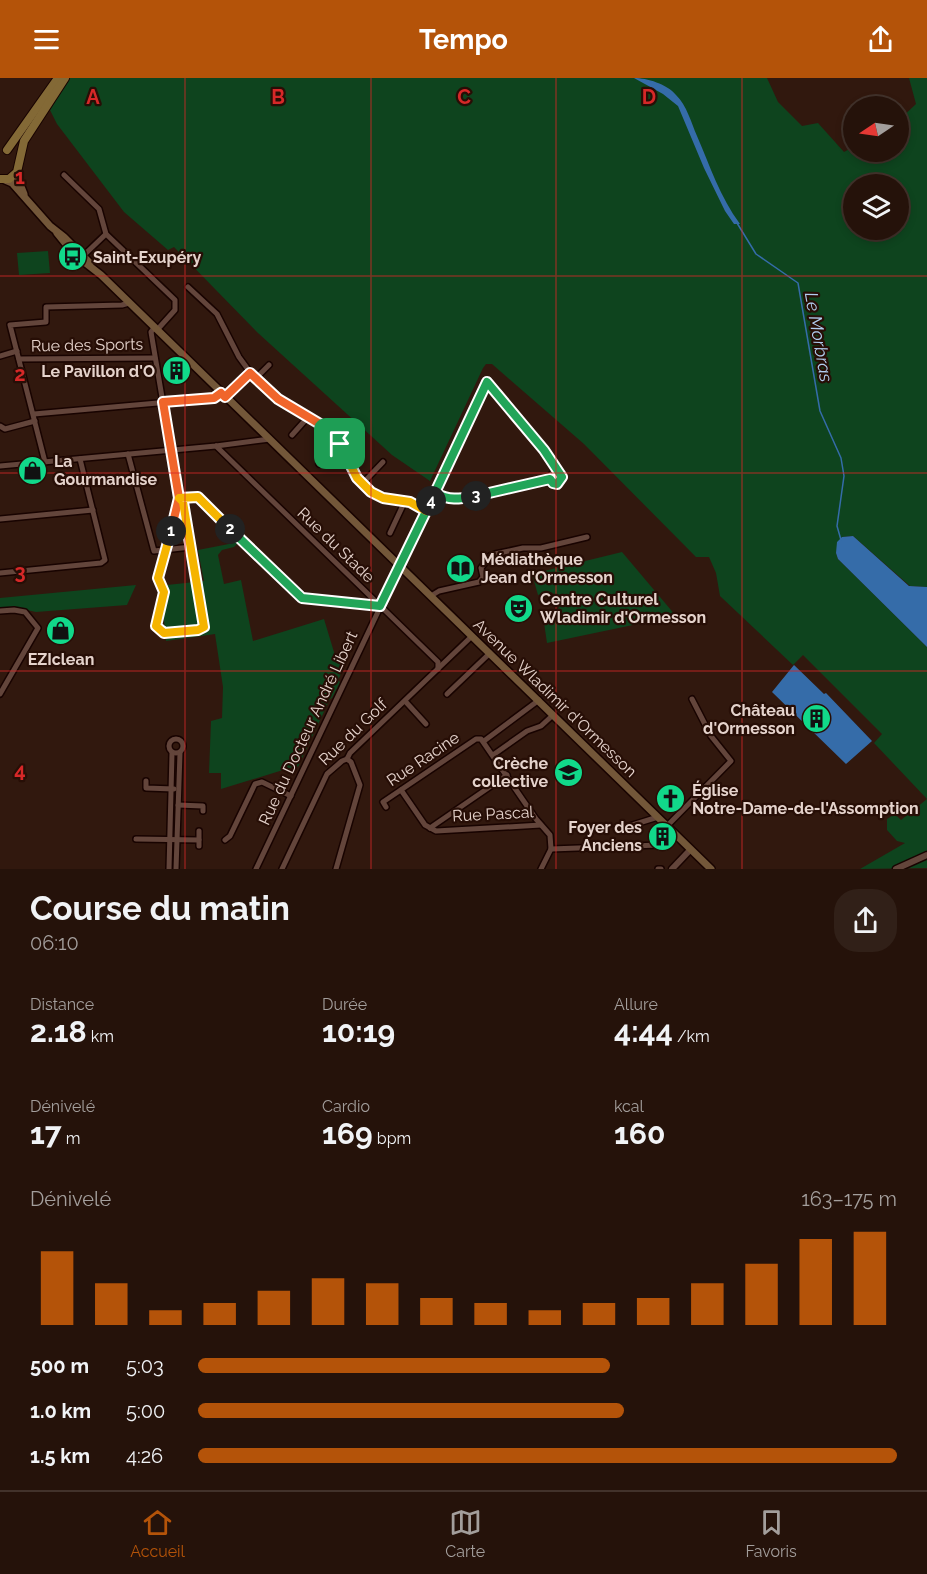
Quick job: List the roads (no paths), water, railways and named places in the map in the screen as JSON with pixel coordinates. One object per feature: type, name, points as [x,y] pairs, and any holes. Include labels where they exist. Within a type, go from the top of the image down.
[{"type":"main road","points":[[18,160],[14,153],[4,150],[58,78]]},
{"type":"main road","points":[[30,204],[20,185],[17,172],[18,160],[24,141],[65,78]]},
{"type":"main road","points":[[2,179],[9,179],[17,172]]},
{"type":"main road","points":[[2,179],[12,183],[74,254],[95,270]]},
{"type":"main road","points":[[57,233],[64,237],[95,270]]},
{"type":"main road","name":"Avenue Wladimir d'Ormesson","points":[[95,270],[711,869]]},
{"type":"street","points":[[64,175],[99,209],[106,234],[175,300],[176,310],[151,332],[179,498],[158,578],[164,592],[156,626],[164,633],[198,630],[204,627],[183,502],[179,498]]},
{"type":"street","points":[[83,256],[106,234]]},
{"type":"street","points":[[188,287],[217,314],[232,346],[255,379],[278,399],[309,416],[331,432],[362,484],[383,498],[405,501],[426,511]]},
{"type":"street","points":[[45,462],[10,325],[46,322],[46,307],[129,303]]},
{"type":"street","points":[[0,356],[17,351]]},
{"type":"street","name":"Rue des Sports","points":[[19,359],[155,358]]},
{"type":"street","points":[[255,379],[269,364]]},
{"type":"street","points":[[34,414],[214,398],[223,395],[250,373]]},
{"type":"street","name":"Rue du Docteur André Libert","points":[[256,869],[487,382],[544,450],[558,471]]},
{"type":"street","points":[[292,435],[309,416]]},
{"type":"street","points":[[0,426],[5,429],[35,421]]},
{"type":"street","points":[[0,466],[270,439]]},
{"type":"street","points":[[319,464],[340,444]]},
{"type":"street","name":"Rue du Stade","points":[[216,446],[438,666]]},
{"type":"street","points":[[128,454],[154,551],[191,547]]},
{"type":"street","points":[[0,573],[102,563],[105,560],[80,459]]},
{"type":"street","points":[[362,484],[383,462]]},
{"type":"street","points":[[558,471],[562,477],[559,483],[553,483],[550,479],[552,473],[558,471]]},
{"type":"street","points":[[435,493],[454,500],[550,479]]},
{"type":"street","points":[[179,498],[198,497],[302,598],[380,606]]},
{"type":"street","points":[[390,533],[405,501]]},
{"type":"street","points":[[0,519],[93,510]]},
{"type":"street","points":[[431,596],[439,591],[480,582],[483,577],[481,568],[493,554],[520,548],[541,548],[587,537]]},
{"type":"street","points":[[0,611],[25,612],[38,628],[0,694]]},
{"type":"street","name":"Rue du Golf","points":[[282,869],[327,774],[347,759],[350,753],[438,666],[445,663],[472,636]]},
{"type":"street","points":[[447,694],[490,653]]},
{"type":"street","points":[[667,826],[730,761],[711,736],[692,699]]},
{"type":"street","name":"Rue Racine","points":[[484,741],[538,700]]},
{"type":"street","points":[[405,701],[426,724]]},
{"type":"street","points":[[493,754],[527,731],[541,726],[553,715]]},
{"type":"street","points":[[169,869],[172,753],[168,748],[169,742],[177,739],[183,744],[180,753],[176,869]]},
{"type":"street","name":"Rue Racine","points":[[386,807],[383,802],[476,739],[484,741],[541,825]]},
{"type":"street","points":[[172,753],[180,753]]},
{"type":"street","points":[[336,869],[360,785],[351,762],[347,759]]},
{"type":"street","points":[[430,828],[507,775]]},
{"type":"street","points":[[146,781],[146,788],[178,789]]},
{"type":"street","points":[[225,840],[230,836],[255,784],[262,782],[291,796]]},
{"type":"street","name":"Rue Pascal","points":[[401,790],[425,825],[436,831],[541,825],[550,835],[551,849]]},
{"type":"street","points":[[178,805],[203,806],[203,812]]},
{"type":"street","points":[[626,827],[658,817]]},
{"type":"street","points":[[136,839],[177,839],[199,843],[199,831]]},
{"type":"street","points":[[541,869],[551,849],[659,845],[675,834]]},
{"type":"street","points":[[672,869],[690,850]]},
{"type":"street","points":[[896,869],[927,855]]},
{"type":"water","points":[[634,78],[651,80],[662,85],[680,99],[721,192],[740,224],[734,224],[725,211],[678,106],[663,94]]},
{"type":"water","points":[[853,536],[909,586],[927,587],[927,647],[838,559],[837,542],[842,537]]},
{"type":"water","points":[[794,665],[824,694],[826,693],[872,741],[846,764],[772,692]]},
{"type":"waterway","name":"Le Morbras","points":[[737,223],[756,254],[798,283],[820,411],[841,458],[844,476],[837,526],[841,540]]},
{"type":"place","name":"Saint-Exupéry","points":[[72,257]]},
{"type":"place","name":"Le Pavillon d'O","points":[[176,371]]},
{"type":"place","name":"La Gourmandise","points":[[33,470]]},
{"type":"place","name":"Médiathèque Jean d'Ormesson","points":[[460,568]]},
{"type":"place","name":"Centre Culturel Wladimir d'Ormesson","points":[[519,608]]},
{"type":"place","name":"EZIclean","points":[[61,631]]},
{"type":"place","name":"Château d'Ormesson","points":[[816,719]]},
{"type":"place","name":"Crèche collective","points":[[569,772]]},
{"type":"place","name":"Église Notre-Dame-de-l'Assomption","points":[[671,799]]},
{"type":"place","name":"Foyer des Anciens","points":[[663,836]]}]
